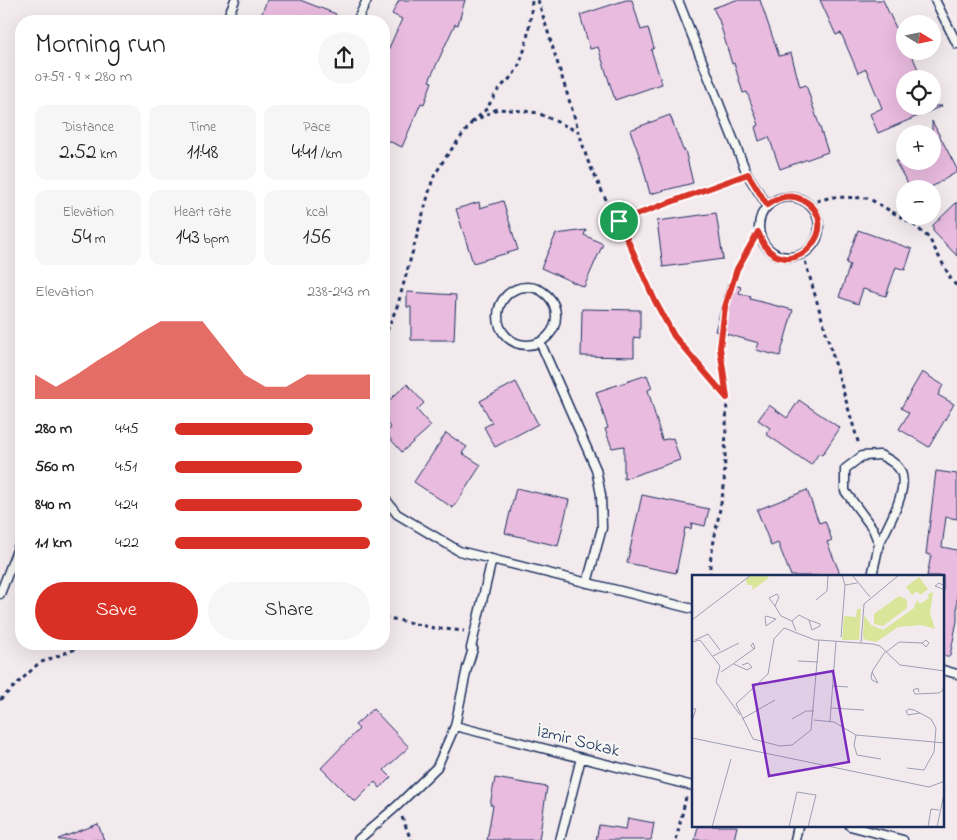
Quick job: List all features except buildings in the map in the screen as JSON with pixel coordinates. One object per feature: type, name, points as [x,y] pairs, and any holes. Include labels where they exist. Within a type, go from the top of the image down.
[{"type":"lane","points":[[229,15],[235,0]]},
{"type":"lane","points":[[360,15],[367,0]]},
{"type":"lane","points":[[678,0],[748,174],[767,205]]},
{"type":"lane","points":[[935,0],[957,44]]},
{"type":"lane","points":[[786,196],[797,197],[809,203],[816,211],[819,232],[815,242],[803,254],[782,257],[764,245],[758,232],[762,211],[767,205],[776,199],[786,196]]},
{"type":"lane","points":[[529,287],[538,289],[547,295],[553,303],[555,323],[548,336],[540,342],[523,345],[513,342],[505,336],[500,327],[499,308],[503,298],[510,292],[519,288],[529,287]]},
{"type":"lane","points":[[540,342],[596,469],[601,495],[602,528],[587,583]]},
{"type":"lane","points":[[872,575],[879,544],[891,521],[902,492],[902,473],[894,463],[880,455],[862,456],[846,469],[846,491],[873,529],[879,544]]},
{"type":"lane","points":[[390,505],[397,514],[459,551],[692,609]]},
{"type":"lane","points":[[0,594],[15,555]]},
{"type":"lane","points":[[358,840],[398,806],[437,767],[455,726],[466,668],[473,649],[471,648],[474,632],[492,559]]},
{"type":"lane","points":[[944,670],[957,674]]},
{"type":"lane","name":"İzmir Sokak","points":[[455,726],[691,786]]},
{"type":"lane","points":[[560,840],[581,758]]},
{"type":"lane","points":[[858,828],[904,840]]},
{"type":"path","points":[[390,323],[398,304],[433,178],[444,158],[472,122],[489,108],[496,92],[515,72],[523,56],[531,19],[532,0]]},
{"type":"path","points":[[538,0],[587,159],[604,196],[619,221],[655,301],[674,336],[727,398]]},
{"type":"path","points":[[472,122],[497,109],[524,110],[538,113],[579,132]]},
{"type":"path","points":[[619,221],[748,174]]},
{"type":"path","points":[[809,203],[832,196],[868,198],[913,224],[929,238],[952,281],[957,286]]},
{"type":"path","points":[[710,575],[710,562],[724,487],[727,398],[720,348],[725,307],[737,269],[758,232]]},
{"type":"path","points":[[803,254],[862,456]]},
{"type":"path","points":[[952,281],[957,282]]},
{"type":"path","points":[[390,618],[434,628],[474,632]]},
{"type":"path","points":[[0,700],[39,663],[73,650]]},
{"type":"path","points":[[676,840],[691,786]]},
{"type":"path","points":[[398,806],[411,840]]},
{"type":"route","points":[[748,174],[767,205],[776,199],[786,196],[797,197],[809,203],[816,211],[819,232],[815,242],[803,254],[782,257],[764,245],[758,232],[737,269],[725,307],[720,348],[727,398],[674,336],[630,249],[619,221],[748,174]]}]
